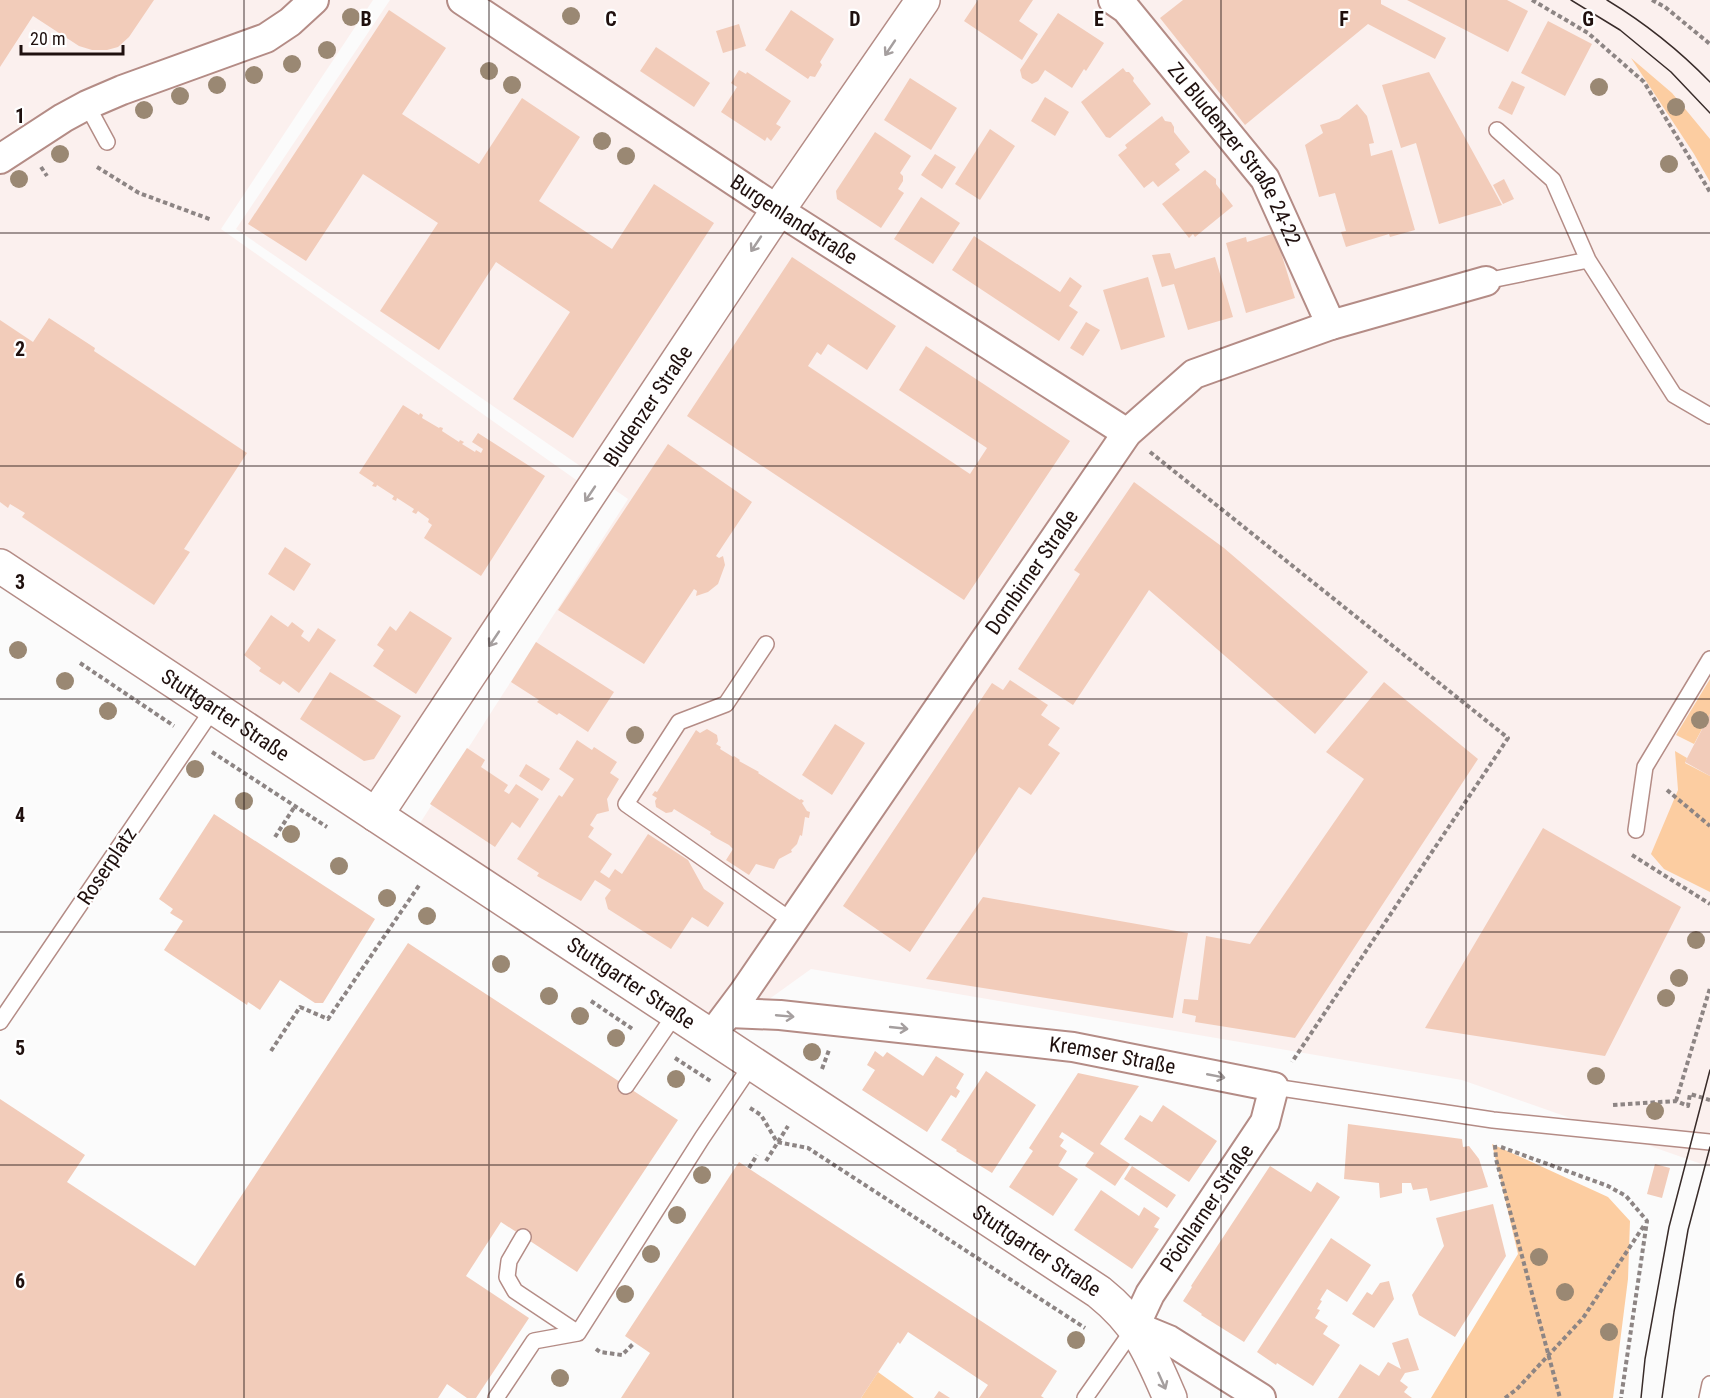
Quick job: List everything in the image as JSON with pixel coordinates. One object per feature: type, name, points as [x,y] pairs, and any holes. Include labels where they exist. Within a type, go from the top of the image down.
[{"type":"main road","name":"Bludenzer Straße","points":[[376,815],[778,210],[923,0]]},
{"type":"main road","name":"Stuttgarter Straße","points":[[0,566],[676,1013],[720,1024],[752,1064],[1099,1292],[1135,1326]]},
{"type":"main road","points":[[1135,1326],[1170,1398]]},
{"type":"street","points":[[0,159],[87,105],[122,90],[266,39],[290,22],[314,0]]},
{"type":"street","name":"Zu Bludenzer Straße 24-22","points":[[1113,0],[1126,9],[1265,179],[1331,325]]},
{"type":"street","name":"Burgenlandstraße","points":[[469,2],[778,210],[1127,433]]},
{"type":"street","name":"Dornbirner Straße","points":[[720,1024],[1127,433],[1194,374],[1331,325],[1486,281]]},
{"type":"street","name":"Kremser Straße","points":[[720,1024],[780,1015],[1073,1047],[1275,1087]]},
{"type":"street","name":"Pöchlarner Straße","points":[[1135,1326],[1150,1294],[1265,1122],[1275,1087]]},
{"type":"street","name":"Stuttgarter Straße","points":[[1135,1326],[1169,1340],[1262,1398]]},
{"type":"lane","points":[[87,105],[107,141]]},
{"type":"lane","points":[[1497,130],[1553,180],[1588,260],[1674,395],[1710,416]]},
{"type":"lane","points":[[1486,281],[1588,260]]},
{"type":"lane","points":[[766,644],[726,704],[679,722],[626,804],[792,921]]},
{"type":"lane","points":[[1636,830],[1645,767],[1710,659]]},
{"type":"lane","name":"Roserplatz","points":[[0,1022],[213,709]]},
{"type":"lane","points":[[626,1086],[676,1013]]},
{"type":"lane","points":[[496,1398],[534,1341],[578,1333],[752,1064]]},
{"type":"lane","name":"Kremser Straße","points":[[1275,1087],[1493,1120],[1710,1142]]},
{"type":"lane","points":[[523,1237],[509,1261],[507,1276],[515,1291],[578,1333]]},
{"type":"lane","points":[[1085,1398],[1135,1326]]},
{"type":"lane","points":[[1707,1398],[1710,1384]]},
{"type":"path","points":[[1532,0],[1588,33],[1644,82],[1710,192]]},
{"type":"path","points":[[1652,0],[1665,7],[1710,44]]},
{"type":"path","points":[[91,162],[139,193],[212,220]]},
{"type":"path","points":[[1127,433],[1508,738],[1275,1087]]},
{"type":"path","points":[[77,661],[333,831]]},
{"type":"path","points":[[275,837],[314,774]]},
{"type":"path","points":[[1674,797],[1710,826]]},
{"type":"path","points":[[1636,830],[1632,855],[1710,904]]},
{"type":"path","points":[[410,878],[429,891]]},
{"type":"path","points":[[272,1051],[300,1007],[328,1019],[420,884]]},
{"type":"path","points":[[1676,1101],[1710,988]]},
{"type":"path","points":[[586,998],[761,1115],[777,1142],[808,1148],[1092,1333],[1113,1358]]},
{"type":"path","points":[[1699,1097],[1710,1100]]},
{"type":"path","points":[[1493,1120],[1501,1148],[1608,1186],[1626,1196],[1647,1221],[1621,1398]]},
{"type":"path","points":[[1493,1120],[1496,1159],[1560,1398]]},
{"type":"path","points":[[766,1161],[777,1142]]},
{"type":"path","points":[[748,1168],[757,1155]]},
{"type":"path","points":[[1505,1398],[1517,1389],[1583,1318],[1647,1221]]},
{"type":"path","points":[[578,1333],[600,1352],[622,1354],[634,1343]]},
{"type":"shaded area","points":[[0,0],[373,0],[221,229],[582,484],[367,826],[0,584]]},
{"type":"shaded area","points":[[390,0],[1710,0],[1710,1167],[1462,1080],[811,969],[704,1046],[406,845],[628,499],[236,229]]},
{"type":"shaded area","points":[[1631,58],[1672,93],[1710,139],[1710,182],[1694,154]]},
{"type":"shaded area","points":[[1710,679],[1710,714],[1694,744],[1676,735]]},
{"type":"shaded area","points":[[1675,751],[1687,758],[1685,763],[1710,776],[1710,892],[1664,869],[1651,854],[1678,790]]},
{"type":"shaded area","points":[[1492,1144],[1608,1197],[1630,1221],[1628,1279],[1613,1398],[1431,1398],[1518,1254]]},
{"type":"shaded area","points":[[878,1372],[914,1398],[861,1398]]},
{"type":"building","points":[[0,0],[154,0],[129,37],[118,47],[107,50],[92,50],[79,46],[33,16],[0,67]]},
{"type":"building","points":[[978,0],[1033,0],[1019,21],[1038,34],[1022,60],[964,21]]},
{"type":"building","points":[[1183,0],[1381,0],[1381,4],[1446,38],[1435,59],[1368,24],[1245,125],[1160,18]]},
{"type":"building","points":[[1407,0],[1507,0],[1528,11],[1508,52]]},
{"type":"building","points":[[389,10],[446,48],[402,114],[479,164],[522,98],[580,137],[539,201],[612,249],[654,184],[714,223],[573,438],[513,399],[570,312],[496,262],[439,350],[380,311],[438,223],[363,174],[306,261],[248,224]]},
{"type":"building","points":[[791,10],[834,39],[820,62],[822,65],[815,77],[810,76],[808,79],[765,50]]},
{"type":"building","points":[[1058,13],[1104,43],[1072,88],[1045,70],[1038,81],[1032,84],[1022,78],[1020,70]]},
{"type":"building","points":[[1548,21],[1592,44],[1565,96],[1521,73]]},
{"type":"building","points":[[739,24],[746,46],[723,53],[716,31]]},
{"type":"building","points":[[656,47],[710,83],[694,107],[640,71]]},
{"type":"building","points":[[1123,68],[1134,78],[1133,81],[1151,104],[1110,138],[1106,137],[1081,102]]},
{"type":"building","points":[[739,70],[746,74],[747,72],[791,101],[776,124],[781,127],[771,141],[767,137],[765,141],[721,112],[737,87],[731,83]]},
{"type":"building","points":[[1429,72],[1502,205],[1439,224],[1416,143],[1401,148],[1382,85]]},
{"type":"building","points":[[910,78],[957,108],[931,150],[884,120]]},
{"type":"building","points":[[1512,81],[1525,87],[1512,115],[1498,108]]},
{"type":"building","points":[[1045,97],[1069,112],[1055,136],[1031,121]]},
{"type":"building","points":[[1357,104],[1367,116],[1374,143],[1369,144],[1371,156],[1392,150],[1415,230],[1390,237],[1389,234],[1346,247],[1341,232],[1346,231],[1335,193],[1319,197],[1305,145],[1323,133],[1320,125],[1339,119]]},
{"type":"building","points":[[1162,116],[1165,121],[1171,122],[1174,132],[1190,152],[1175,164],[1180,170],[1158,187],[1153,181],[1144,188],[1118,155],[1127,148],[1125,145]]},
{"type":"building","points":[[990,129],[1015,146],[980,200],[955,184]]},
{"type":"building","points":[[875,132],[911,156],[900,173],[903,181],[898,189],[904,193],[881,228],[837,199],[836,191]]},
{"type":"building","points":[[935,154],[956,167],[942,189],[921,175]]},
{"type":"building","points":[[1205,170],[1216,179],[1216,184],[1233,206],[1195,237],[1193,234],[1189,238],[1162,204]]},
{"type":"building","points":[[1504,179],[1514,199],[1503,204],[1493,185]]},
{"type":"building","points":[[921,197],[960,223],[933,264],[894,239]]},
{"type":"building","points":[[1275,233],[1295,298],[1246,313],[1226,243],[1246,237],[1247,242]]},
{"type":"building","points":[[974,236],[1060,292],[1070,277],[1082,286],[1069,306],[1078,312],[1059,341],[952,270]]},
{"type":"building","points":[[1170,253],[1175,269],[1215,257],[1233,317],[1188,330],[1174,284],[1162,287],[1152,255]]},
{"type":"building","points":[[792,257],[896,326],[867,370],[828,344],[821,355],[817,352],[808,366],[970,474],[987,448],[899,390],[926,346],[1070,441],[964,600],[687,416]]},
{"type":"building","points":[[1148,277],[1165,337],[1121,350],[1103,290]]},
{"type":"building","points":[[49,318],[95,348],[94,351],[247,453],[184,549],[190,552],[154,605],[22,517],[25,513],[10,504],[8,508],[0,502],[0,320],[33,342]]},
{"type":"building","points":[[1086,322],[1100,330],[1083,356],[1070,348]]},
{"type":"building","points":[[403,405],[419,415],[420,413],[423,415],[422,418],[439,428],[443,428],[442,431],[459,442],[460,440],[464,442],[462,444],[475,452],[476,450],[481,453],[483,449],[472,442],[478,433],[545,476],[481,576],[424,538],[432,525],[428,522],[429,519],[418,511],[416,514],[412,512],[414,509],[397,498],[396,501],[392,499],[394,496],[377,485],[372,486],[374,483],[359,473]]},
{"type":"building","points":[[668,444],[752,502],[716,556],[719,558],[723,556],[725,565],[718,584],[708,592],[696,596],[697,591],[694,589],[644,664],[558,610]]},
{"type":"building","points":[[1134,482],[1224,548],[1368,672],[1315,734],[1149,590],[1073,705],[1018,669],[1080,574],[1074,570]]},
{"type":"building","points":[[285,547],[311,564],[294,591],[268,574]]},
{"type":"building","points":[[410,611],[452,638],[416,694],[373,666],[384,650],[377,645],[390,626],[396,631]]},
{"type":"building","points":[[271,615],[288,627],[292,622],[304,631],[301,636],[309,642],[318,628],[336,640],[299,693],[283,681],[280,685],[259,671],[261,668],[244,655]]},
{"type":"building","points":[[536,642],[614,692],[588,732],[559,713],[557,715],[511,682]]},
{"type":"building","points":[[330,672],[401,716],[374,759],[364,761],[300,719]]},
{"type":"building","points":[[1010,680],[1048,705],[1041,715],[1060,728],[1048,745],[1060,753],[1031,795],[1019,787],[910,952],[843,906],[992,683],[1003,690]]},
{"type":"building","points":[[1384,682],[1478,759],[1295,1038],[1195,1022],[1196,1016],[1182,1013],[1184,999],[1198,1000],[1206,936],[1250,944],[1364,779],[1326,752]]},
{"type":"building","points":[[1710,714],[1710,776],[1685,762]]},
{"type":"building","points":[[835,724],[865,743],[832,795],[802,775]]},
{"type":"building","points":[[707,729],[717,735],[716,744],[721,747],[720,749],[804,801],[802,803],[810,812],[809,818],[805,817],[802,836],[800,835],[792,852],[779,859],[774,869],[756,864],[749,875],[726,860],[733,849],[729,845],[674,809],[666,813],[656,807],[657,798],[652,795],[655,791],[657,792],[696,730],[700,733]]},
{"type":"building","points":[[577,740],[592,750],[594,747],[617,762],[610,773],[619,779],[607,799],[609,811],[597,814],[590,825],[594,828],[588,837],[612,854],[600,872],[609,878],[615,869],[622,874],[648,834],[688,860],[704,889],[724,903],[708,927],[692,917],[671,949],[608,909],[605,898],[611,890],[595,880],[581,901],[537,876],[539,873],[517,859],[559,795],[562,797],[574,779],[559,769]]},
{"type":"building","points":[[467,748],[485,760],[481,767],[508,785],[504,791],[509,794],[516,784],[539,799],[520,828],[512,822],[495,847],[430,804]]},
{"type":"building","points":[[526,764],[550,779],[542,791],[519,776]]},
{"type":"building","points":[[214,814],[375,919],[323,1003],[315,1003],[280,980],[260,1010],[248,1002],[247,1005],[164,950],[183,921],[170,913],[173,909],[159,899]]},
{"type":"building","points":[[1543,828],[1681,907],[1605,1056],[1425,1028]]},
{"type":"building","points":[[983,897],[1188,933],[1173,1018],[926,979]]},
{"type":"building","points":[[408,943],[678,1120],[577,1272],[501,1222],[466,1276],[529,1318],[476,1398],[467,1398],[447,1384],[438,1398],[0,1398],[0,1099],[85,1155],[67,1182],[195,1266]]},
{"type":"building","points":[[875,1051],[883,1057],[887,1052],[923,1076],[936,1056],[964,1074],[956,1088],[960,1091],[956,1098],[951,1095],[927,1132],[862,1090],[875,1070],[867,1065]]},
{"type":"building","points":[[986,1071],[1036,1105],[992,1173],[941,1140]]},
{"type":"building","points":[[1078,1073],[1139,1086],[1100,1144],[1130,1164],[1115,1186],[1085,1166],[1094,1153],[1062,1132],[1059,1137],[1064,1140],[1060,1146],[1067,1151],[1058,1166],[1078,1179],[1053,1216],[1009,1187],[1033,1151],[1029,1148]]},
{"type":"building","points":[[1163,1105],[1217,1141],[1189,1182],[1124,1139],[1140,1115],[1152,1122]]},
{"type":"building","points":[[1348,1124],[1462,1139],[1463,1147],[1469,1146],[1479,1159],[1488,1187],[1430,1201],[1427,1188],[1413,1190],[1411,1183],[1402,1183],[1402,1193],[1380,1198],[1379,1183],[1344,1179]]},
{"type":"building","points":[[739,1162],[1057,1371],[1041,1396],[1044,1398],[979,1398],[988,1385],[908,1332],[900,1344],[898,1342],[861,1398],[621,1398],[650,1353],[625,1336]]},
{"type":"building","points":[[1655,1164],[1670,1168],[1662,1198],[1647,1194]]},
{"type":"building","points":[[1132,1166],[1176,1195],[1167,1208],[1124,1179]]},
{"type":"building","points":[[1270,1166],[1311,1192],[1317,1182],[1340,1197],[1244,1342],[1183,1301]]},
{"type":"building","points":[[1101,1190],[1139,1216],[1144,1207],[1160,1218],[1154,1227],[1159,1229],[1132,1269],[1074,1230]]},
{"type":"building","points":[[1493,1204],[1506,1256],[1455,1337],[1419,1315],[1412,1295],[1444,1246],[1436,1218]]},
{"type":"building","points":[[1331,1238],[1371,1265],[1347,1302],[1327,1289],[1320,1300],[1322,1301],[1317,1309],[1320,1310],[1315,1318],[1328,1326],[1323,1334],[1340,1345],[1313,1386],[1257,1352]]},
{"type":"building","points":[[1389,1281],[1394,1299],[1374,1328],[1352,1314],[1367,1292],[1372,1295],[1380,1283]]},
{"type":"building","points":[[1408,1338],[1419,1370],[1405,1373],[1400,1381],[1408,1387],[1404,1392],[1412,1398],[1338,1398],[1360,1364],[1379,1376],[1388,1362],[1401,1369],[1392,1343]]},
{"type":"building","points":[[939,1391],[950,1398],[934,1398]]},
{"type":"tram line","points":[[1571,0],[1620,30],[1671,72],[1710,113]]},
{"type":"tram line","points":[[1607,0],[1661,38],[1710,82]]},
{"type":"tram line","points":[[1641,1398],[1645,1359],[1669,1227],[1710,1070]]},
{"type":"tram line","points":[[1662,1398],[1688,1230],[1710,1147]]}]
